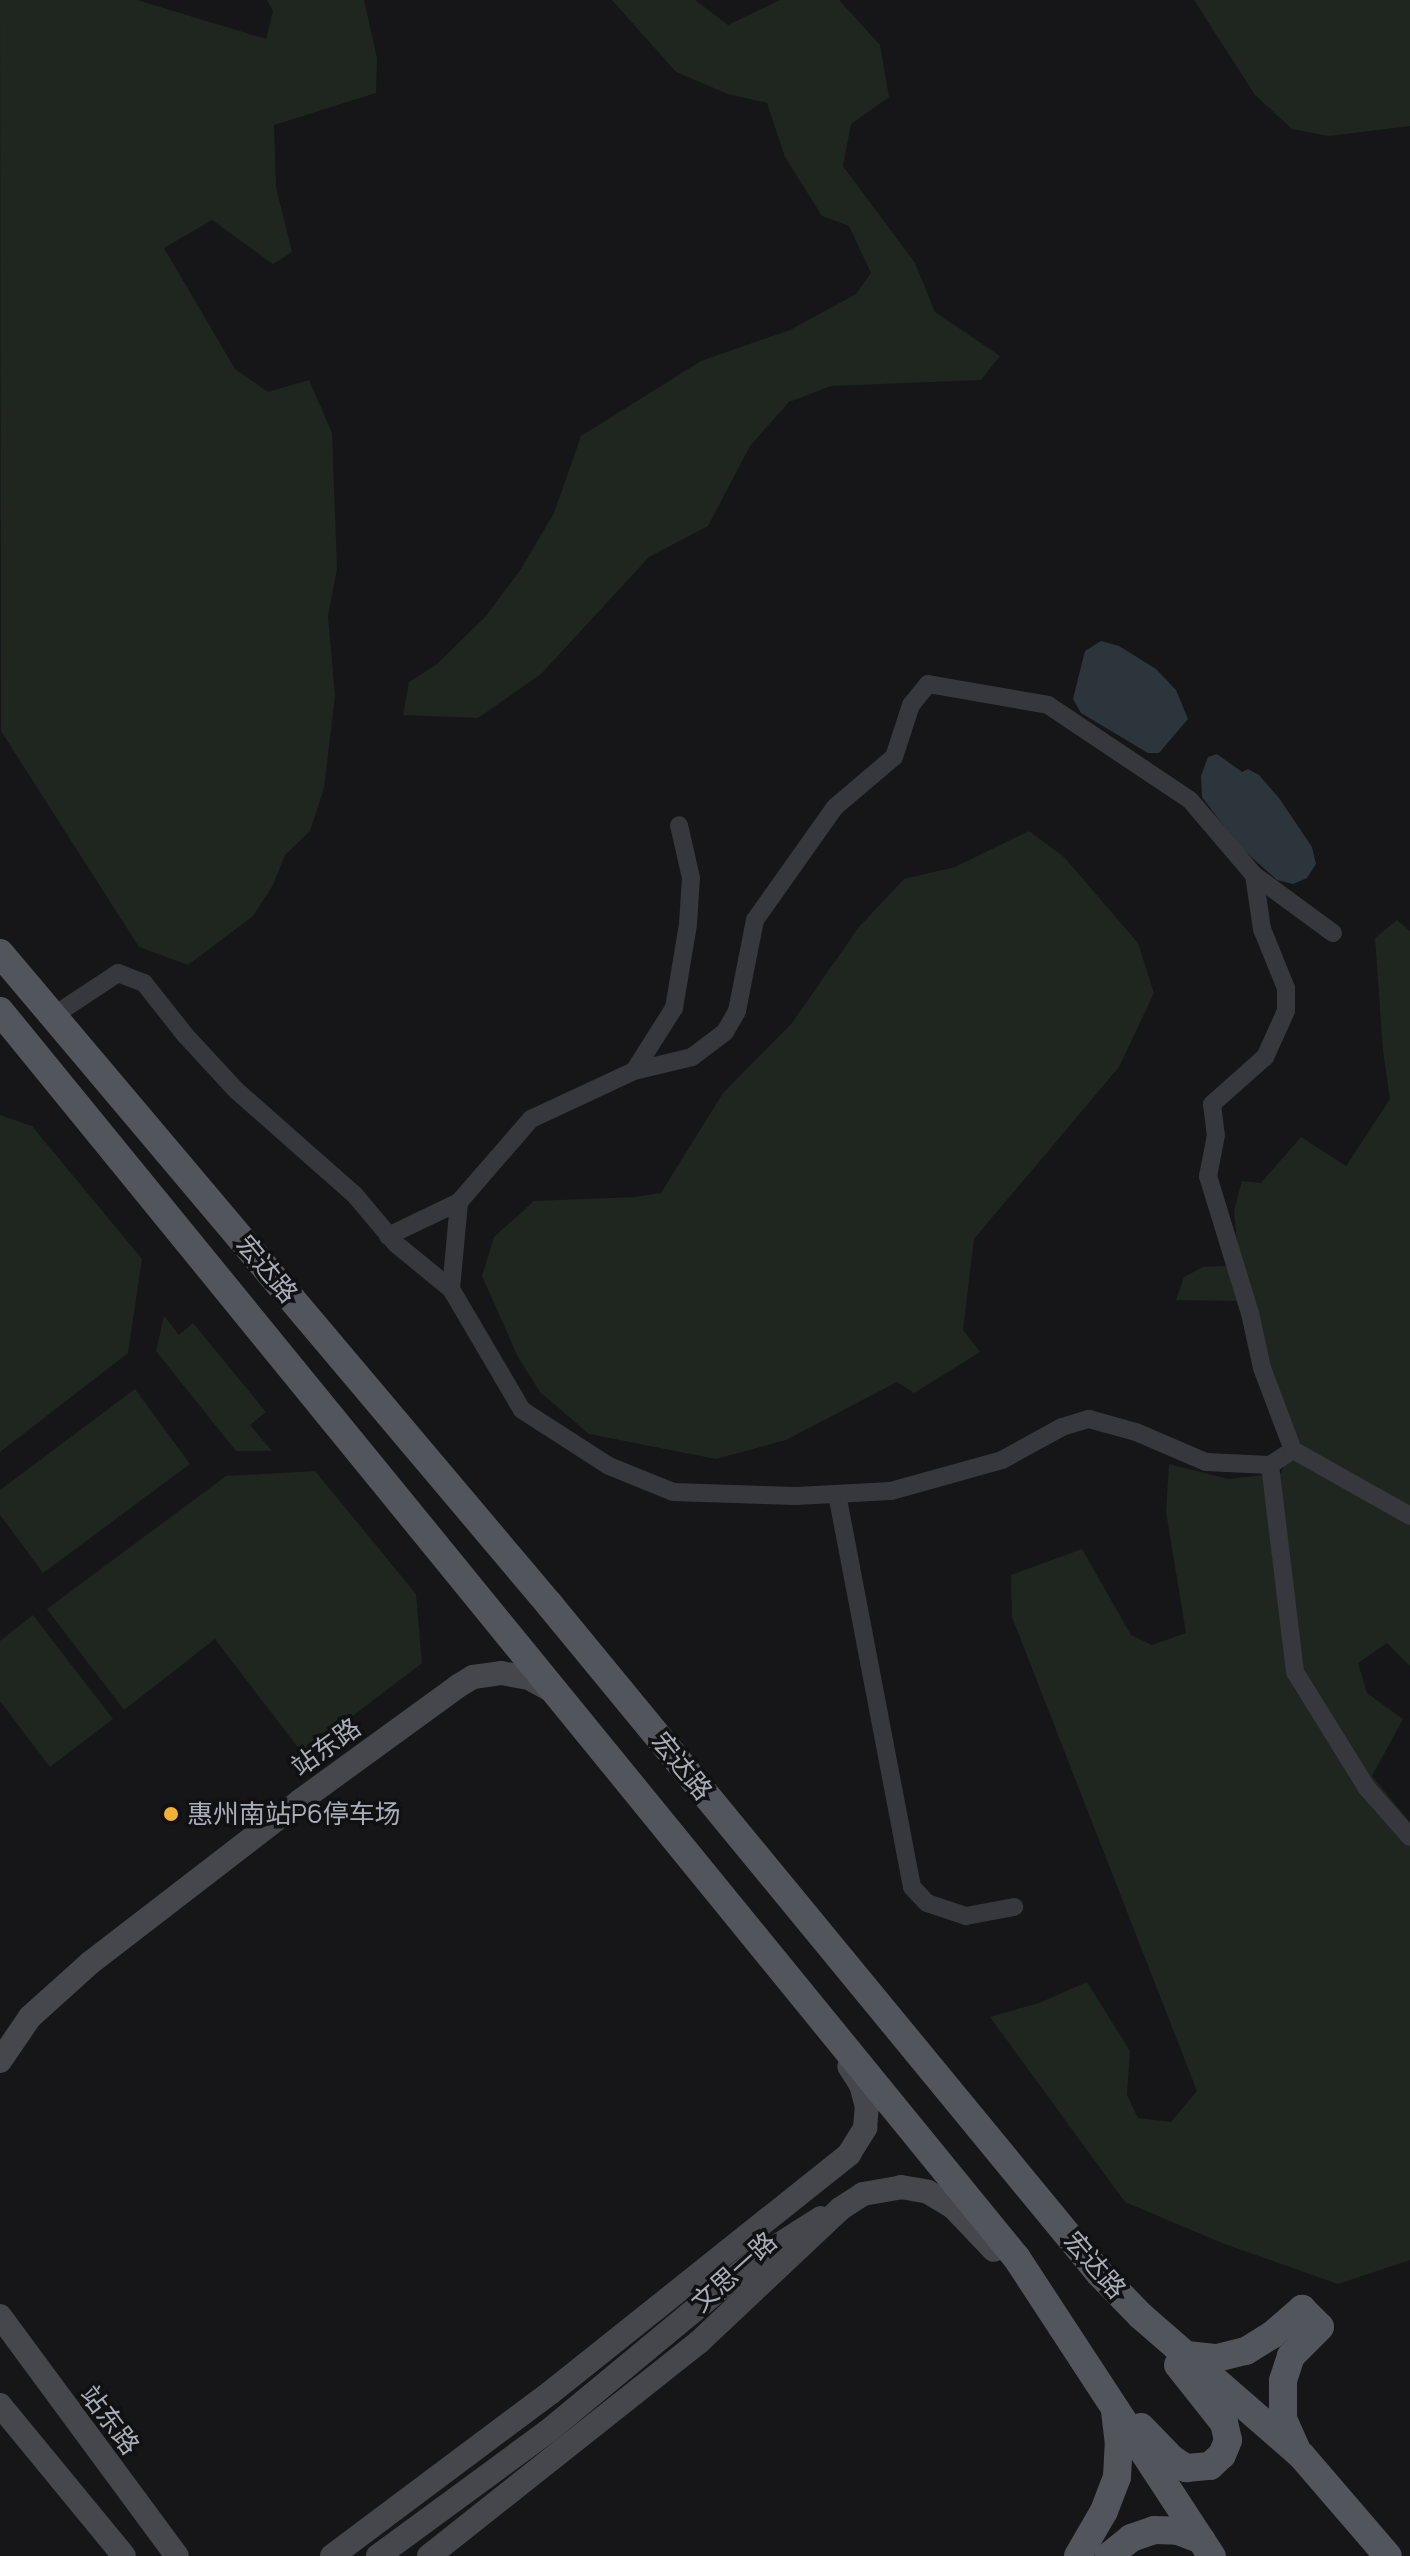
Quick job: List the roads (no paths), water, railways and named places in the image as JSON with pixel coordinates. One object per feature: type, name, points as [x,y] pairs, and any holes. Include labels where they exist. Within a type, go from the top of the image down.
[{"type":"main road","points":[[0,942],[29,986]]},
{"type":"main road","name":"宏达路","points":[[0,953],[549,1604],[1100,2274],[1141,2316],[1301,2455],[1388,2556]]},
{"type":"main road","name":"宏达路","points":[[0,1011],[1016,2257],[1207,2548]]},
{"type":"main road","points":[[1187,2355],[1217,2358],[1246,2351],[1272,2335],[1302,2309],[1320,2327],[1291,2356],[1281,2392],[1287,2432],[1301,2455]]},
{"type":"main road","points":[[1084,2359],[1132,2417],[1178,2464],[1202,2469],[1217,2461],[1228,2440],[1224,2423],[1141,2316]]},
{"type":"main road","points":[[1078,2556],[1104,2511],[1117,2477],[1119,2444],[1111,2401]]},
{"type":"main road","points":[[1109,2556],[1131,2538],[1154,2530],[1178,2531],[1207,2548]]},
{"type":"street","points":[[388,1236],[459,1202],[531,1119],[634,1071],[692,1057],[725,1032],[737,1011],[755,920],[835,807],[894,757],[911,705],[928,684],[1048,705],[1190,800],[1254,875],[1333,933]]},
{"type":"street","points":[[634,1071],[674,1008],[688,924],[691,878],[679,825]]},
{"type":"street","points":[[1254,875],[1262,929],[1286,988],[1286,1011],[1265,1057],[1212,1104],[1216,1135],[1208,1176],[1250,1313],[1262,1368],[1293,1450],[1410,1516]]},
{"type":"street","points":[[53,1016],[118,973],[144,983],[186,1036],[237,1091],[354,1194],[388,1236],[451,1289],[522,1410],[609,1466],[673,1492],[837,1494],[891,1491],[1002,1460],[1062,1427],[1089,1419],[1136,1432],[1206,1462],[1270,1465],[1293,1450]]},
{"type":"street","points":[[451,1289],[459,1202]]},
{"type":"street","points":[[1270,1465],[1295,1672],[1367,1788],[1410,1837]]},
{"type":"street","points":[[837,1494],[912,1887],[927,1903],[966,1916],[1014,1907]]},
{"type":"street","name":"站东路","points":[[0,2061],[30,2017],[90,1963],[300,1801],[458,1686],[487,1674],[515,1674],[542,1684],[564,1702]]},
{"type":"street","name":"文思一路","points":[[332,2556],[550,2393],[849,2154],[865,2128],[865,2095],[816,2009]]},
{"type":"street","name":"文思一路","points":[[429,2556],[699,2342],[840,2209],[863,2194],[888,2187],[914,2188],[941,2198],[980,2234],[1068,2335]]},
{"type":"street","points":[[378,2556],[547,2432],[755,2260],[802,2227],[840,2209]]},
{"type":"street","name":"站东路","points":[[0,2316],[177,2556]]},
{"type":"street","points":[[0,2405],[124,2556]]},
{"type":"place","name":"惠州南站P6停车场","points":[[171,1814]]}]
